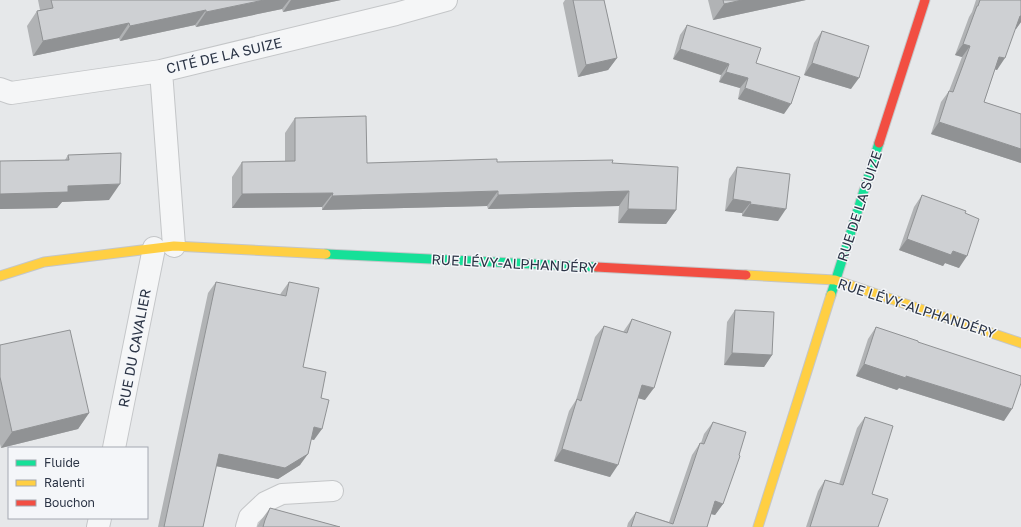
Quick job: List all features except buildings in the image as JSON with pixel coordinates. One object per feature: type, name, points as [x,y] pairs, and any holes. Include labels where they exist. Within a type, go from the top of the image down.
[{"type":"street","name":"CITÉ DE LA SUIZE","points":[[0,89],[11,93],[161,70],[396,14],[446,0]]},
{"type":"street","name":"RUE DE LA SUIZE","points":[[758,527],[925,0]]},
{"type":"street","name":"RUE DU CAVALIER","points":[[114,447],[164,247],[161,70]]},
{"type":"street","name":"RUE LÉVY-ALPHANDÉRY","points":[[0,276],[44,262],[164,247],[534,263],[836,280],[1021,342]]},
{"type":"lane","points":[[246,527],[249,518],[265,502],[282,494],[333,491]]},
{"type":"traffic: fast","points":[[831,295],[879,143]]},
{"type":"traffic: fast","points":[[326,254],[596,267]]},
{"type":"traffic: slow","points":[[0,276],[44,262],[174,246],[326,254]]},
{"type":"traffic: slow","points":[[746,275],[835,280],[1021,343]]},
{"type":"traffic: slow","points":[[758,527],[831,295]]},
{"type":"traffic: jam","points":[[879,143],[925,0]]},
{"type":"traffic: jam","points":[[596,267],[746,275]]}]
